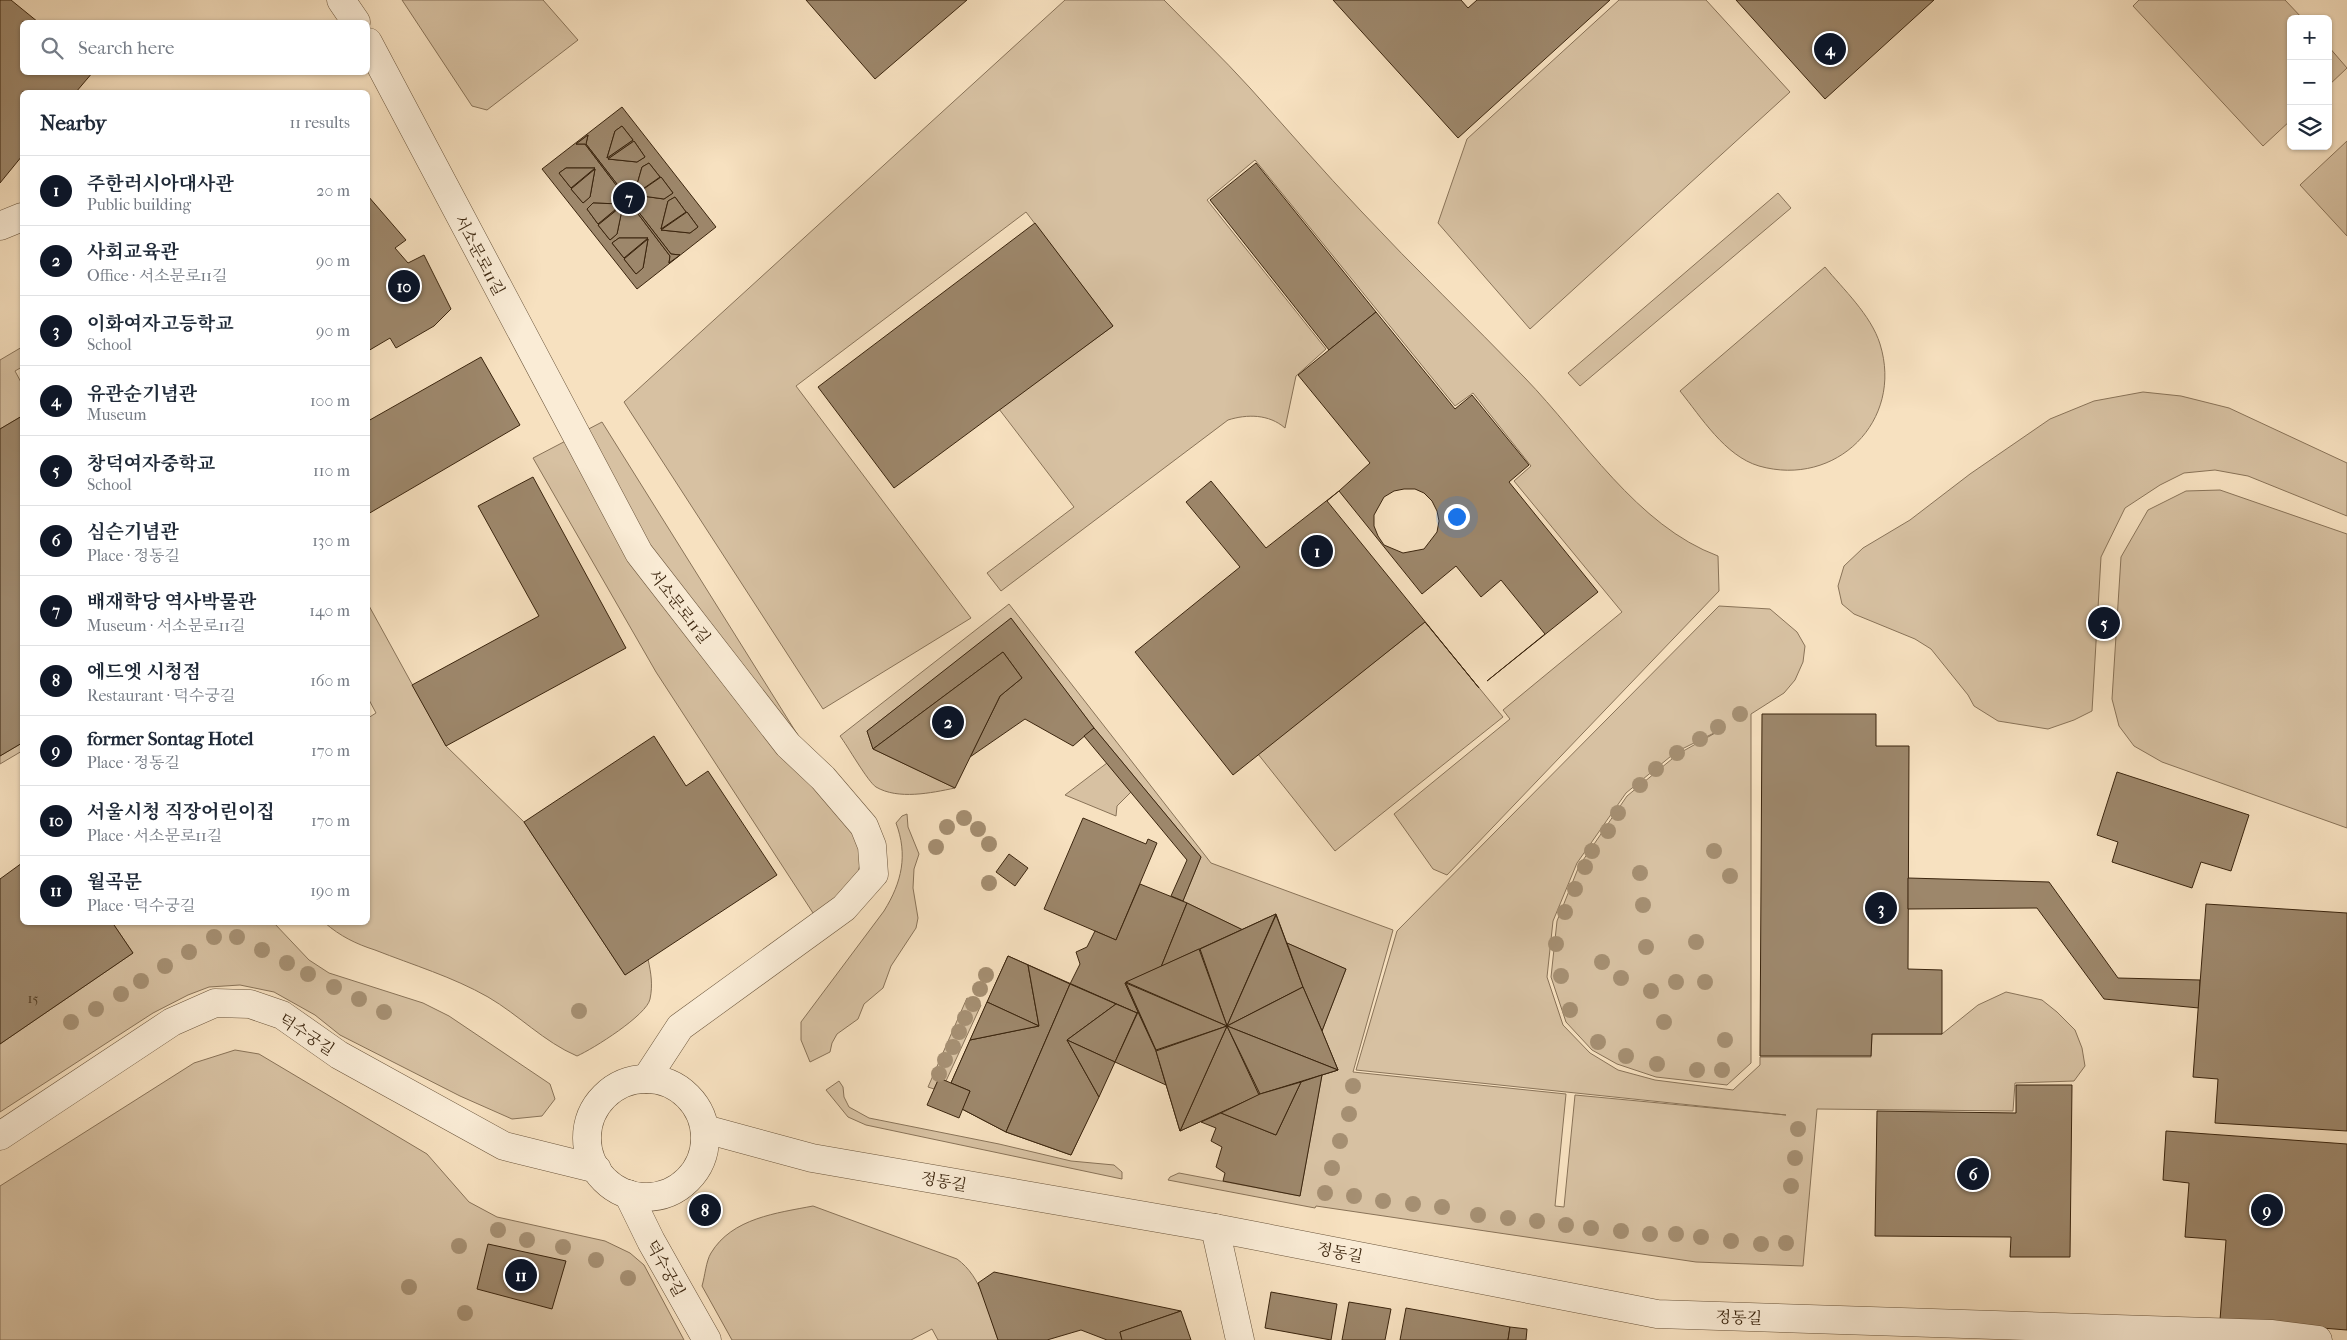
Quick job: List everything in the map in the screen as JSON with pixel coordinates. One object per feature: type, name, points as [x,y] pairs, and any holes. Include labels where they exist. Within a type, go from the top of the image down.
[{"type":"street","points":[[341,0],[355,20]]},
{"type":"street","name":"서소문로11길","points":[[370,46],[639,553],[788,745],[823,778],[864,826],[872,846],[874,874],[844,908],[680,1027],[646,1079]]},
{"type":"street","points":[[0,226],[20,217]]},
{"type":"street","name":"덕수궁길","points":[[0,1136],[172,1022],[215,1003],[250,1004],[282,1015],[340,1055],[504,1146],[597,1169]]},
{"type":"street","points":[[646,1079],[660,1080],[684,1092],[701,1113],[705,1129],[705,1146],[700,1162],[690,1177],[677,1188],[661,1195],[644,1196],[628,1194],[616,1188],[597,1169],[590,1156],[587,1142],[588,1126],[593,1112],[603,1098],[615,1088],[630,1081],[646,1079]]},
{"type":"street","name":"정동길","points":[[705,1129],[812,1158],[1215,1228],[1657,1314],[2318,1340]]},
{"type":"street","name":"덕수궁길","points":[[628,1194],[651,1241],[707,1340]]},
{"type":"street","points":[[1215,1228],[1240,1340]]},
{"type":"shaded area","points":[[402,0],[543,0],[578,40],[487,110],[472,106]]},
{"type":"shaded area","points":[[1065,0],[1164,0],[1239,77],[1381,232],[1525,378],[1613,478],[1662,524],[1689,542],[1718,556],[1719,591],[1447,875],[1433,869],[1394,814],[1510,719],[1503,710],[1622,612],[1514,481],[1531,466],[1473,393],[1455,406],[1255,160],[1207,200],[1326,349],[1296,376],[1285,428],[1279,423],[1258,416],[1228,420],[1001,591],[987,573],[1074,507],[999,409],[1113,326],[1026,212],[796,386],[971,618],[823,709],[624,402]]},
{"type":"shaded area","points":[[1619,0],[1706,0],[1790,92],[1530,329],[1438,223],[1467,139]]},
{"type":"shaded area","points":[[2139,0],[2285,0],[2299,15],[2287,15],[2287,124],[2263,146],[2133,6]]},
{"type":"shaded area","points":[[2332,51],[2347,68],[2332,82]]},
{"type":"shaded area","points":[[2347,141],[2347,236],[2300,185]]},
{"type":"shaded area","points":[[1778,193],[1791,208],[1580,386],[1568,373]]},
{"type":"shaded area","points":[[1825,267],[1856,303],[1876,333],[1885,372],[1882,399],[1873,422],[1857,442],[1837,457],[1814,467],[1787,470],[1759,466],[1735,454],[1725,445],[1705,424],[1680,391]]},
{"type":"shaded area","points":[[20,348],[20,368],[15,371],[20,380],[20,417],[0,429],[0,360]]},
{"type":"shaded area","points":[[2143,392],[2181,396],[2229,408],[2347,463],[2347,516],[2248,476],[2215,470],[2184,473],[2160,485],[2125,508],[2101,557],[2092,711],[2074,720],[2048,729],[1998,721],[1974,706],[1968,695],[1931,649],[1915,639],[1854,614],[1842,604],[1838,586],[1844,566],[1863,548],[1910,520],[1970,474],[2050,419],[2094,401]]},
{"type":"shaded area","points":[[602,422],[859,833],[863,850],[856,882],[815,916],[656,672],[533,458]]},
{"type":"shaded area","points":[[2220,490],[2347,534],[2347,828],[2162,762],[2134,746],[2119,726],[2112,699],[2121,557],[2148,510],[2186,491]]},
{"type":"shaded area","points":[[1009,604],[1211,863],[1393,930],[1353,1072],[1566,1094],[1555,1206],[1564,1207],[1575,1095],[1786,1115],[1356,1070],[1397,931],[1719,606],[1770,609],[1797,632],[1805,646],[1803,662],[1795,680],[1784,693],[1751,714],[1751,1063],[1727,1085],[1656,1077],[1617,1064],[1592,1050],[1566,1022],[1551,977],[1557,921],[1579,866],[1627,796],[1678,754],[1724,728],[1676,752],[1626,793],[1577,863],[1553,921],[1547,977],[1563,1025],[1590,1053],[1618,1070],[1655,1080],[1733,1090],[1760,1065],[1760,1057],[1871,1057],[1872,1034],[1942,1034],[1978,1005],[2006,992],[2042,1000],[2057,1012],[2075,1030],[2082,1048],[2085,1066],[2074,1081],[2015,1083],[2013,1111],[1817,1109],[1803,1266],[1696,1262],[1316,1206],[1315,1208],[1168,1180],[1179,1173],[1300,1196],[1322,1075],[1338,1070],[1322,1031],[1346,969],[1287,943],[1243,930],[1183,901],[1201,857],[1094,728],[1011,619],[867,731],[873,749],[955,788],[904,794],[885,791],[872,784],[840,736]]},
{"type":"shaded area","points":[[370,608],[446,746],[524,822],[625,975],[648,959],[651,974],[650,999],[640,1014],[618,1031],[577,1056],[543,1036],[499,1004],[475,990],[368,948],[342,936],[327,925],[370,925],[370,717],[376,713],[370,702]]},
{"type":"shaded area","points":[[1425,622],[1503,717],[1335,851],[1258,754]]},
{"type":"shaded area","points":[[20,744],[20,752],[0,764],[0,756]]},
{"type":"shaded area","points":[[1107,763],[1131,792],[1117,806],[1116,816],[1065,795]]},
{"type":"shaded area","points":[[907,814],[908,827],[919,854],[914,869],[913,888],[918,918],[916,928],[891,966],[883,988],[864,1004],[858,1019],[837,1034],[830,1052],[810,1062],[801,1040],[801,1022],[884,911],[890,900],[899,879],[902,857],[902,846],[896,823],[902,816]]},
{"type":"shaded area","points":[[114,925],[276,925],[309,960],[329,973],[423,1003],[449,1016],[550,1084],[555,1099],[542,1116],[512,1119],[460,1096],[340,1035],[315,1015],[274,992],[240,985],[209,987],[188,995],[153,1013],[0,1112],[0,1044],[133,953]]},
{"type":"shaded area","points":[[967,998],[981,1005],[946,1081],[939,1078],[934,1089],[928,1087]]},
{"type":"shaded area","points":[[235,1050],[259,1054],[427,1154],[469,1202],[497,1217],[605,1241],[630,1253],[644,1265],[684,1340],[0,1340],[0,1186],[194,1063]]},
{"type":"shaded area","points":[[839,1081],[843,1087],[844,1097],[849,1107],[869,1118],[999,1144],[1071,1161],[1114,1165],[1122,1172],[1122,1179],[866,1125],[848,1117],[826,1090]]},
{"type":"shaded area","points":[[813,1206],[957,1259],[973,1275],[983,1295],[998,1340],[938,1340],[932,1329],[911,1340],[732,1340],[702,1286],[709,1256],[720,1241],[743,1225],[770,1215]]},
{"type":"building","points":[[0,0],[11,0],[36,20],[20,20],[20,75],[90,75],[78,90],[20,90],[20,158],[0,183]]},
{"type":"building","points":[[806,0],[967,0],[875,79]]},
{"type":"building","points":[[1333,0],[1461,0],[1468,8],[1477,0],[1610,0],[1458,138]]},
{"type":"building","points":[[1736,0],[1934,0],[1825,99]]},
{"type":"building","points":[[622,107],[716,227],[637,289],[542,169]],"holes":[[[622,126],[633,140],[607,158],[615,131]],[[588,135],[586,144],[671,254],[680,255],[669,263],[670,256],[585,144],[576,144]],[[634,141],[645,157],[637,162],[608,159]],[[649,163],[660,177],[634,195],[642,167]],[[566,168],[595,168],[571,188],[559,173]],[[595,169],[590,197],[583,203],[571,189]],[[661,177],[673,193],[664,199],[635,195]],[[675,197],[686,212],[661,229],[668,201]],[[593,203],[622,204],[598,224],[587,209]],[[623,205],[617,234],[610,240],[598,225]],[[687,212],[698,227],[690,233],[661,230]],[[619,238],[648,238],[624,258],[612,243]],[[648,239],[643,268],[636,274],[624,259]]]},
{"type":"building","points":[[622,126],[633,140],[607,158],[615,131]]},
{"type":"building","points":[[588,135],[586,144],[671,254],[680,255],[669,263],[670,256],[585,144],[576,144]]},
{"type":"building","points":[[634,141],[645,157],[637,162],[608,159]]},
{"type":"building","points":[[649,163],[660,177],[634,195],[642,167]]},
{"type":"building","points":[[1256,163],[1376,312],[1329,350],[1210,200]]},
{"type":"building","points":[[566,168],[595,168],[571,188],[559,173]]},
{"type":"building","points":[[595,169],[590,197],[583,203],[571,189]]},
{"type":"building","points":[[661,177],[673,193],[664,199],[635,195]]},
{"type":"building","points":[[675,197],[686,212],[661,229],[668,201]]},
{"type":"building","points":[[370,198],[406,240],[395,248],[408,263],[424,255],[451,309],[434,326],[396,348],[390,338],[370,350]]},
{"type":"building","points":[[593,203],[622,204],[598,224],[587,209]]},
{"type":"building","points":[[623,205],[617,234],[610,240],[598,225]]},
{"type":"building","points":[[687,212],[698,227],[690,233],[661,230]]},
{"type":"building","points":[[1035,223],[1113,326],[894,488],[818,387]]},
{"type":"building","points":[[619,238],[648,238],[624,258],[612,243]]},
{"type":"building","points":[[648,239],[643,268],[636,274],[624,259]]},
{"type":"building","points":[[1376,312],[1455,409],[1472,395],[1529,465],[1509,482],[1598,592],[1487,681],[1545,634],[1501,580],[1481,597],[1456,566],[1422,594],[1339,491],[1370,463],[1298,375]],"holes":[[[1415,489],[1424,493],[1432,501],[1439,521],[1437,532],[1424,549],[1403,553],[1384,545],[1374,526],[1374,515],[1384,497],[1394,491]]]},
{"type":"building","points":[[481,357],[520,425],[370,513],[370,420]]},
{"type":"building","points":[[20,417],[20,744],[0,756],[0,429]]},
{"type":"building","points":[[533,477],[626,648],[446,746],[412,685],[539,616],[478,506]]},
{"type":"building","points":[[1211,481],[1266,548],[1339,491],[1327,501],[1479,688],[1425,622],[1233,775],[1135,652],[1240,567],[1186,502]]},
{"type":"building","points":[[1011,618],[1094,728],[1073,746],[1025,719],[970,757],[1000,696],[1022,678],[1003,652],[873,749],[867,731]]},
{"type":"building","points":[[1003,652],[1022,678],[1000,696],[955,788],[873,749]]},
{"type":"building","points":[[1762,714],[1876,714],[1876,746],[1909,746],[1908,969],[1942,970],[1942,1034],[1872,1034],[1871,1056],[1760,1056]]},
{"type":"building","points":[[1094,728],[1201,857],[1183,901],[1171,896],[1187,860],[1084,736]]},
{"type":"building","points":[[654,736],[686,786],[708,771],[777,875],[625,975],[524,822]]},
{"type":"building","points":[[2117,772],[2249,815],[2231,871],[2201,862],[2192,888],[2112,862],[2118,842],[2097,835]]},
{"type":"building","points":[[1083,818],[1146,844],[1148,839],[1157,843],[1116,940],[1044,909]]},
{"type":"building","points":[[1009,854],[1028,868],[1015,886],[996,872]]},
{"type":"building","points":[[20,864],[20,925],[114,925],[133,953],[0,1044],[0,879]]},
{"type":"building","points":[[1908,878],[2049,882],[2118,978],[2200,980],[2199,1008],[2104,999],[2037,908],[1908,909]]},
{"type":"building","points":[[1140,884],[1187,903],[1161,967],[1125,983],[1137,1013],[1070,984],[1080,964],[1076,952],[1087,947],[1095,931],[1116,940]]},
{"type":"building","points":[[1187,903],[1243,930],[1161,967]]},
{"type":"building","points":[[2206,904],[2347,913],[2347,1131],[2215,1123],[2218,1079],[2193,1077]]},
{"type":"building","points":[[1276,914],[1303,987],[1338,1070],[1260,1094],[1180,1131],[1156,1051],[1125,983]]},
{"type":"building","points":[[1276,914],[1227,1026],[1200,949]]},
{"type":"building","points":[[1276,915],[1303,987],[1227,1026]]},
{"type":"building","points":[[1287,943],[1346,969],[1322,1031],[1303,987]]},
{"type":"building","points":[[1199,949],[1227,1026],[1126,982]]},
{"type":"building","points":[[1008,956],[1137,1013],[1071,1155],[1006,1132],[962,1109],[970,1091],[951,1083]]},
{"type":"building","points":[[1008,956],[1028,965],[1039,1026],[987,1002]]},
{"type":"building","points":[[1028,965],[1070,984],[1006,1132],[962,1109],[970,1091],[951,1083],[970,1040],[1039,1026]]},
{"type":"building","points":[[1126,983],[1227,1026],[1156,1050]]},
{"type":"building","points":[[1070,984],[1116,1004],[1067,1040],[1099,1097],[1071,1155],[1006,1132]]},
{"type":"building","points":[[1303,987],[1322,1031],[1338,1070],[1227,1026]]},
{"type":"building","points":[[987,1002],[1039,1026],[970,1040]]},
{"type":"building","points":[[1116,1004],[1137,1013],[1115,1062],[1067,1040]]},
{"type":"building","points":[[1138,1012],[1156,1051],[1166,1085],[1115,1062]]},
{"type":"building","points":[[1227,1026],[1259,1095],[1180,1131]]},
{"type":"building","points":[[1227,1026],[1338,1070],[1260,1094]]},
{"type":"building","points":[[1227,1026],[1180,1131],[1156,1051]]},
{"type":"building","points":[[1067,1040],[1115,1062],[1099,1097]]},
{"type":"building","points":[[1322,1075],[1300,1196],[1223,1181],[1225,1173],[1216,1167],[1222,1147],[1211,1141],[1216,1128],[1201,1122],[1221,1113],[1276,1135],[1301,1082]]},
{"type":"building","points":[[939,1078],[970,1091],[959,1118],[927,1105]]},
{"type":"building","points":[[1301,1082],[1276,1135],[1221,1113],[1260,1094]]},
{"type":"building","points":[[2016,1085],[2072,1085],[2070,1257],[2010,1257],[2011,1237],[1875,1236],[1877,1111],[2016,1113]]},
{"type":"building","points":[[2166,1131],[2347,1144],[2347,1330],[2220,1320],[2226,1240],[2185,1237],[2189,1183],[2163,1180]]},
{"type":"building","points":[[488,1244],[566,1261],[552,1309],[477,1289]]},
{"type":"building","points":[[994,1272],[1181,1311],[1120,1332],[1122,1340],[1107,1340],[1081,1330],[1047,1340],[998,1340],[978,1283]]},
{"type":"building","points":[[1271,1292],[1337,1304],[1331,1340],[1265,1328]]},
{"type":"building","points":[[1349,1302],[1391,1309],[1385,1340],[1342,1340]]},
{"type":"building","points":[[1406,1308],[1510,1327],[1508,1340],[1400,1340]]},
{"type":"building","points":[[1181,1311],[1191,1340],[1122,1340],[1120,1332]]},
{"type":"building","points":[[1510,1327],[1527,1329],[1526,1340],[1508,1340]]},
{"type":"place","name":"유관순기념관","points":[[1830,49]]},
{"type":"place","name":"배재학당 역사박물관","points":[[629,198]]},
{"type":"place","name":"서울시청 직장어린이집","points":[[404,286]]},
{"type":"place","name":"주한러시아대사관","points":[[1317,551]]},
{"type":"place","name":"창덕여자중학교","points":[[2104,623]]},
{"type":"place","name":"사회교육관","points":[[948,722]]},
{"type":"place","name":"이화여자고등학교","points":[[1881,908]]},
{"type":"place","name":"심슨기념관","points":[[1973,1174]]},
{"type":"place","name":"에드엣 시청점","points":[[705,1210]]},
{"type":"place","name":"former Sontag Hotel","points":[[2267,1210]]},
{"type":"place","name":"월곡문","points":[[521,1275]]}]
